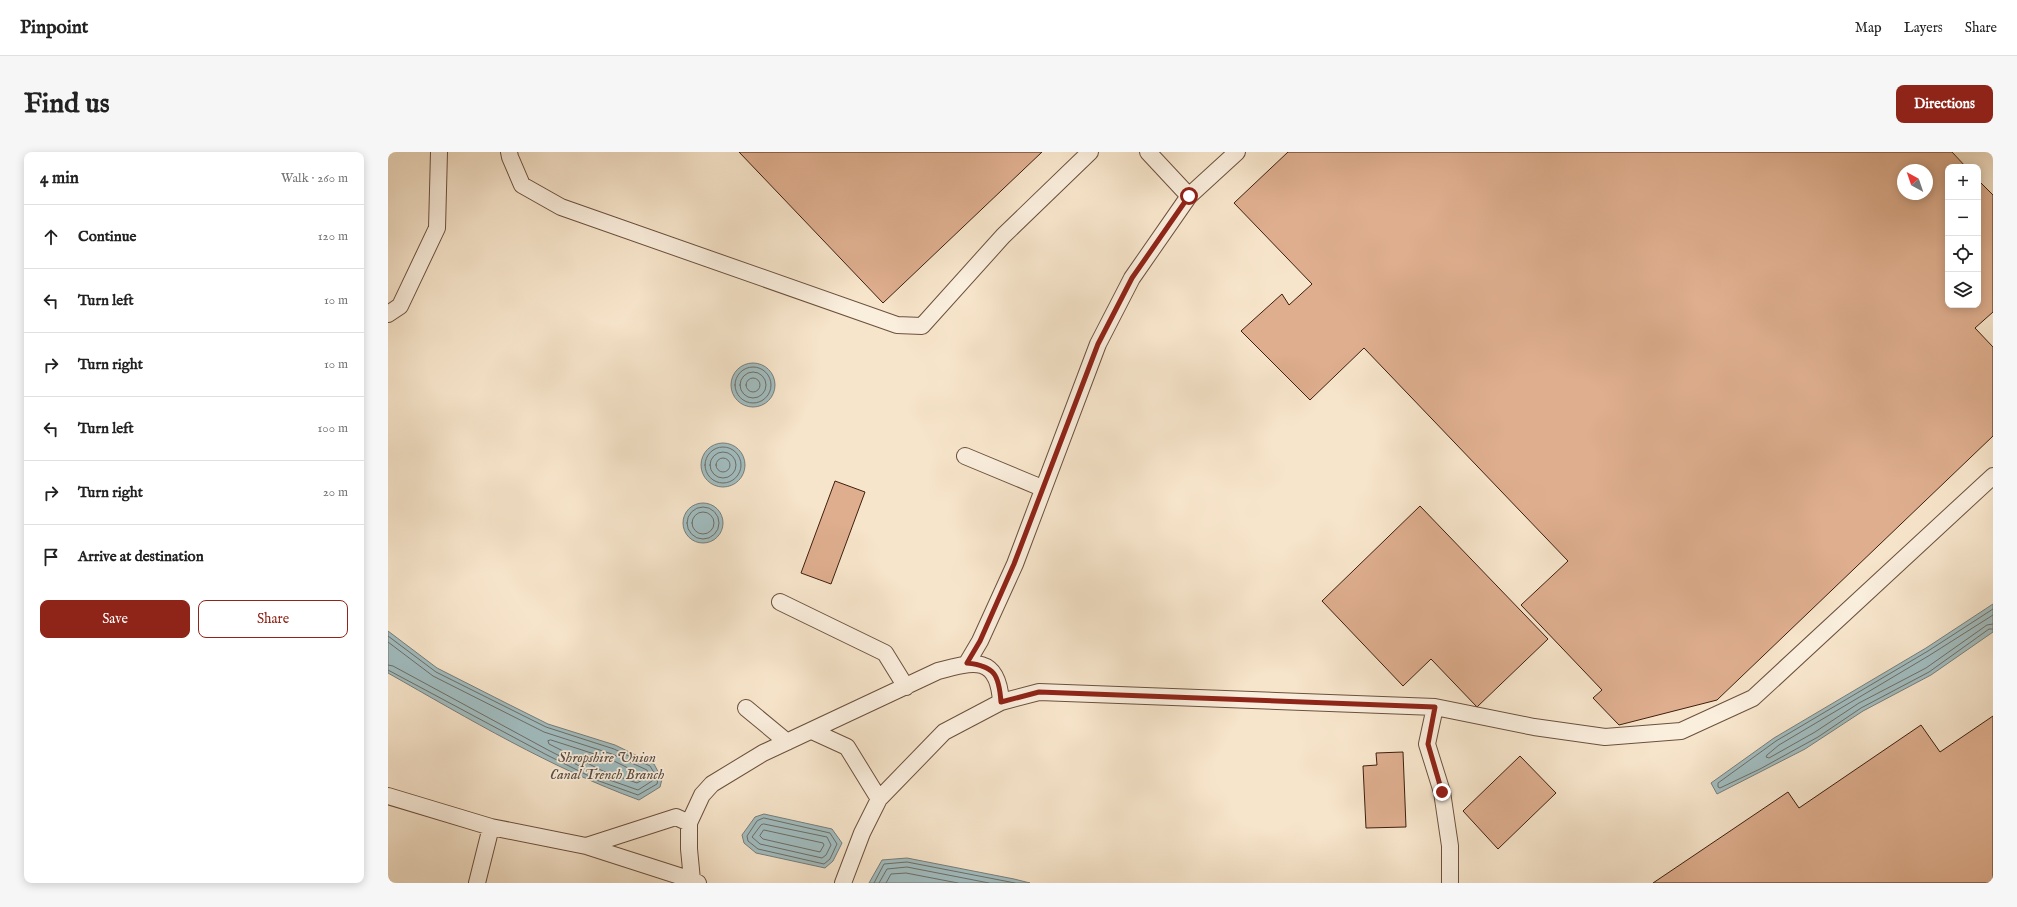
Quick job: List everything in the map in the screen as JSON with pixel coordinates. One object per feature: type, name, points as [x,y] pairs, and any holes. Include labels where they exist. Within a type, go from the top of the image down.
[{"type":"lane","points":[[388,314],[400,306],[437,228],[439,152]]},
{"type":"lane","points":[[509,152],[522,185],[561,207],[897,325],[922,326],[1003,236],[1090,152]]},
{"type":"lane","points":[[1148,152],[1189,196]]},
{"type":"lane","points":[[967,663],[980,641],[1003,592],[1098,344],[1132,278],[1189,196],[1237,152]]},
{"type":"lane","points":[[965,456],[1042,488]]},
{"type":"lane","points":[[843,883],[862,833],[879,799],[944,732],[1001,702],[1039,692],[1435,707],[1534,727],[1605,737],[1681,731],[1753,698],[1993,476]]},
{"type":"lane","points":[[780,602],[885,653],[906,687]]},
{"type":"lane","points":[[388,796],[491,827],[586,846],[695,881],[689,823],[702,795],[712,784],[763,753],[938,671],[967,663],[984,665],[994,674],[1000,686],[1001,702]]},
{"type":"lane","points":[[1435,707],[1428,744],[1442,792],[1450,846],[1450,883]]},
{"type":"lane","points":[[746,708],[787,742]]},
{"type":"lane","points":[[812,731],[847,747],[879,799]]},
{"type":"lane","points":[[586,846],[676,817],[689,823]]},
{"type":"lane","points":[[477,883],[491,827]]},
{"type":"water","points":[[757,363],[769,369],[774,377],[774,393],[769,401],[761,406],[749,407],[737,401],[732,393],[731,381],[737,369],[745,364]]},
{"type":"water","points":[[723,443],[735,447],[741,453],[745,465],[741,477],[735,483],[723,487],[711,483],[705,477],[701,465],[705,453],[711,447]]},
{"type":"water","points":[[707,503],[714,506],[720,512],[723,523],[722,531],[714,540],[707,543],[699,543],[692,540],[684,531],[683,519],[686,512],[695,504]]},
{"type":"water","points":[[1993,604],[1993,632],[1931,675],[1863,711],[1805,749],[1717,794],[1711,783],[1774,738],[1926,648]]},
{"type":"water","name":"Shropshire Union Canal Trench Branch","points":[[388,631],[437,668],[548,724],[615,745],[654,764],[662,779],[660,787],[639,800],[542,758],[449,708],[388,673]]},
{"type":"water","points":[[764,814],[832,829],[842,843],[833,861],[825,868],[756,853],[744,843],[742,835],[755,817]]},
{"type":"water","points":[[907,858],[1030,883],[869,883],[882,860]]},
{"type":"building","points":[[739,152],[1042,152],[883,303]]},
{"type":"building","points":[[1288,152],[1952,152],[1963,164],[1945,164],[1945,308],[1981,308],[1981,183],[1993,195],[1993,312],[1975,328],[1993,347],[1993,436],[1717,700],[1619,725],[1593,698],[1602,690],[1521,605],[1568,561],[1364,348],[1310,400],[1241,331],[1282,294],[1289,305],[1312,284],[1234,203]]},
{"type":"building","points":[[835,481],[865,492],[831,584],[801,573]]},
{"type":"building","points":[[1420,506],[1548,639],[1477,707],[1431,659],[1403,686],[1322,601]]},
{"type":"building","points":[[1993,716],[1993,883],[1653,883],[1788,792],[1799,808],[1921,725],[1940,752]]},
{"type":"building","points":[[1403,752],[1406,827],[1366,828],[1363,766],[1377,765],[1376,753]]},
{"type":"building","points":[[1520,756],[1556,793],[1498,849],[1463,811]]},
{"type":"route","points":[[1189,196],[1132,278],[1098,344],[1003,592],[980,641],[967,663],[984,665],[994,674],[1000,686],[1001,702],[1039,692],[1435,707],[1428,744],[1442,792]]}]
